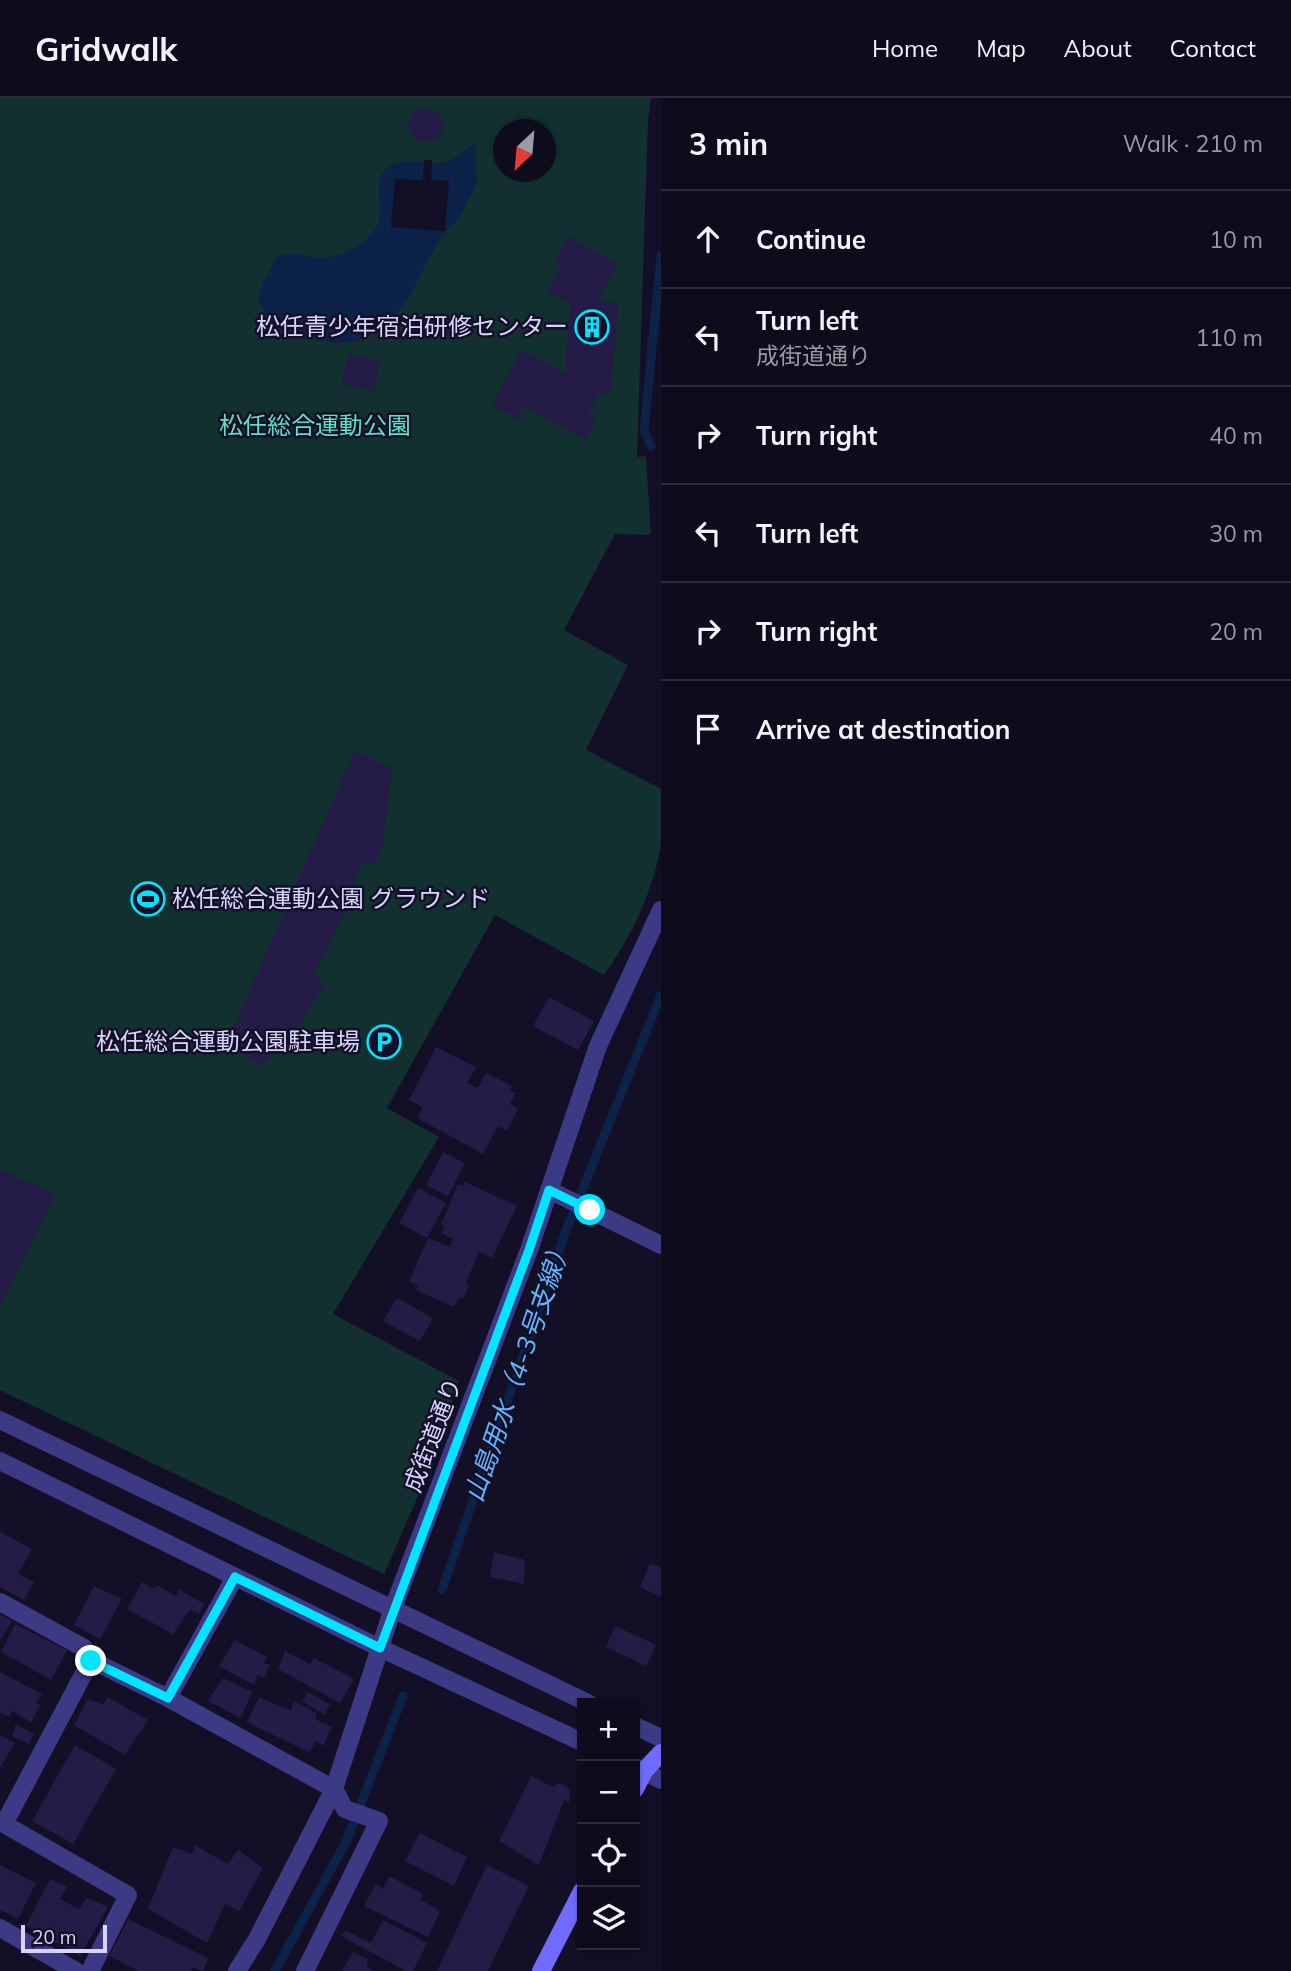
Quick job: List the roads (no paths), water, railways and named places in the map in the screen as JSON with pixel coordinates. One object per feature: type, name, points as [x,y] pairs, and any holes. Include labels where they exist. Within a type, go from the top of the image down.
[{"type":"main road","points":[[640,1768],[661,1753]]},
{"type":"main road","points":[[541,1971],[577,1901]]},
{"type":"street","name":"成街道通り","points":[[237,1971],[257,1939],[334,1789],[392,1611],[529,1250],[598,1046],[661,910]]},
{"type":"street","points":[[549,1190],[661,1245]]},
{"type":"street","points":[[0,1420],[577,1698]]},
{"type":"street","points":[[0,1461],[380,1648],[577,1740]]},
{"type":"street","points":[[168,1698],[235,1577]]},
{"type":"street","points":[[0,1602],[84,1648],[91,1661],[168,1698],[334,1789],[345,1809],[379,1821],[305,1971]]},
{"type":"street","points":[[90,1971],[128,1895],[4,1824],[91,1661]]},
{"type":"street","points":[[640,1728],[661,1738]]},
{"type":"street","points":[[640,1770],[661,1780]]},
{"type":"street","points":[[0,1928],[76,1971]]},
{"type":"water","points":[[475,142],[477,183],[459,219],[439,240],[411,293],[391,322],[360,341],[338,343],[304,338],[269,321],[258,300],[263,282],[278,255],[297,254],[327,258],[355,247],[371,234],[377,225],[380,216],[379,183],[385,170],[397,163],[447,162]]},
{"type":"waterway","name":"山島用水（4-3号支線）","points":[[651,446],[644,430],[661,256]]},
{"type":"waterway","name":"山島用水（4-3号支線）","points":[[442,1590],[567,1228],[661,995]]},
{"type":"waterway","name":"山島用水（4-3号支線）","points":[[275,1971],[346,1842],[403,1696]]},
{"type":"place","name":"松任青少年宿泊研修センター","points":[[592,327]]},
{"type":"place","name":"松任総合運動公園 グラウンド","points":[[148,899]]},
{"type":"place","name":"松任総合運動公園駐車場","points":[[384,1042]]},
{"type":"park label","name":"松任総合運動公園","points":[[315,426]]}]
